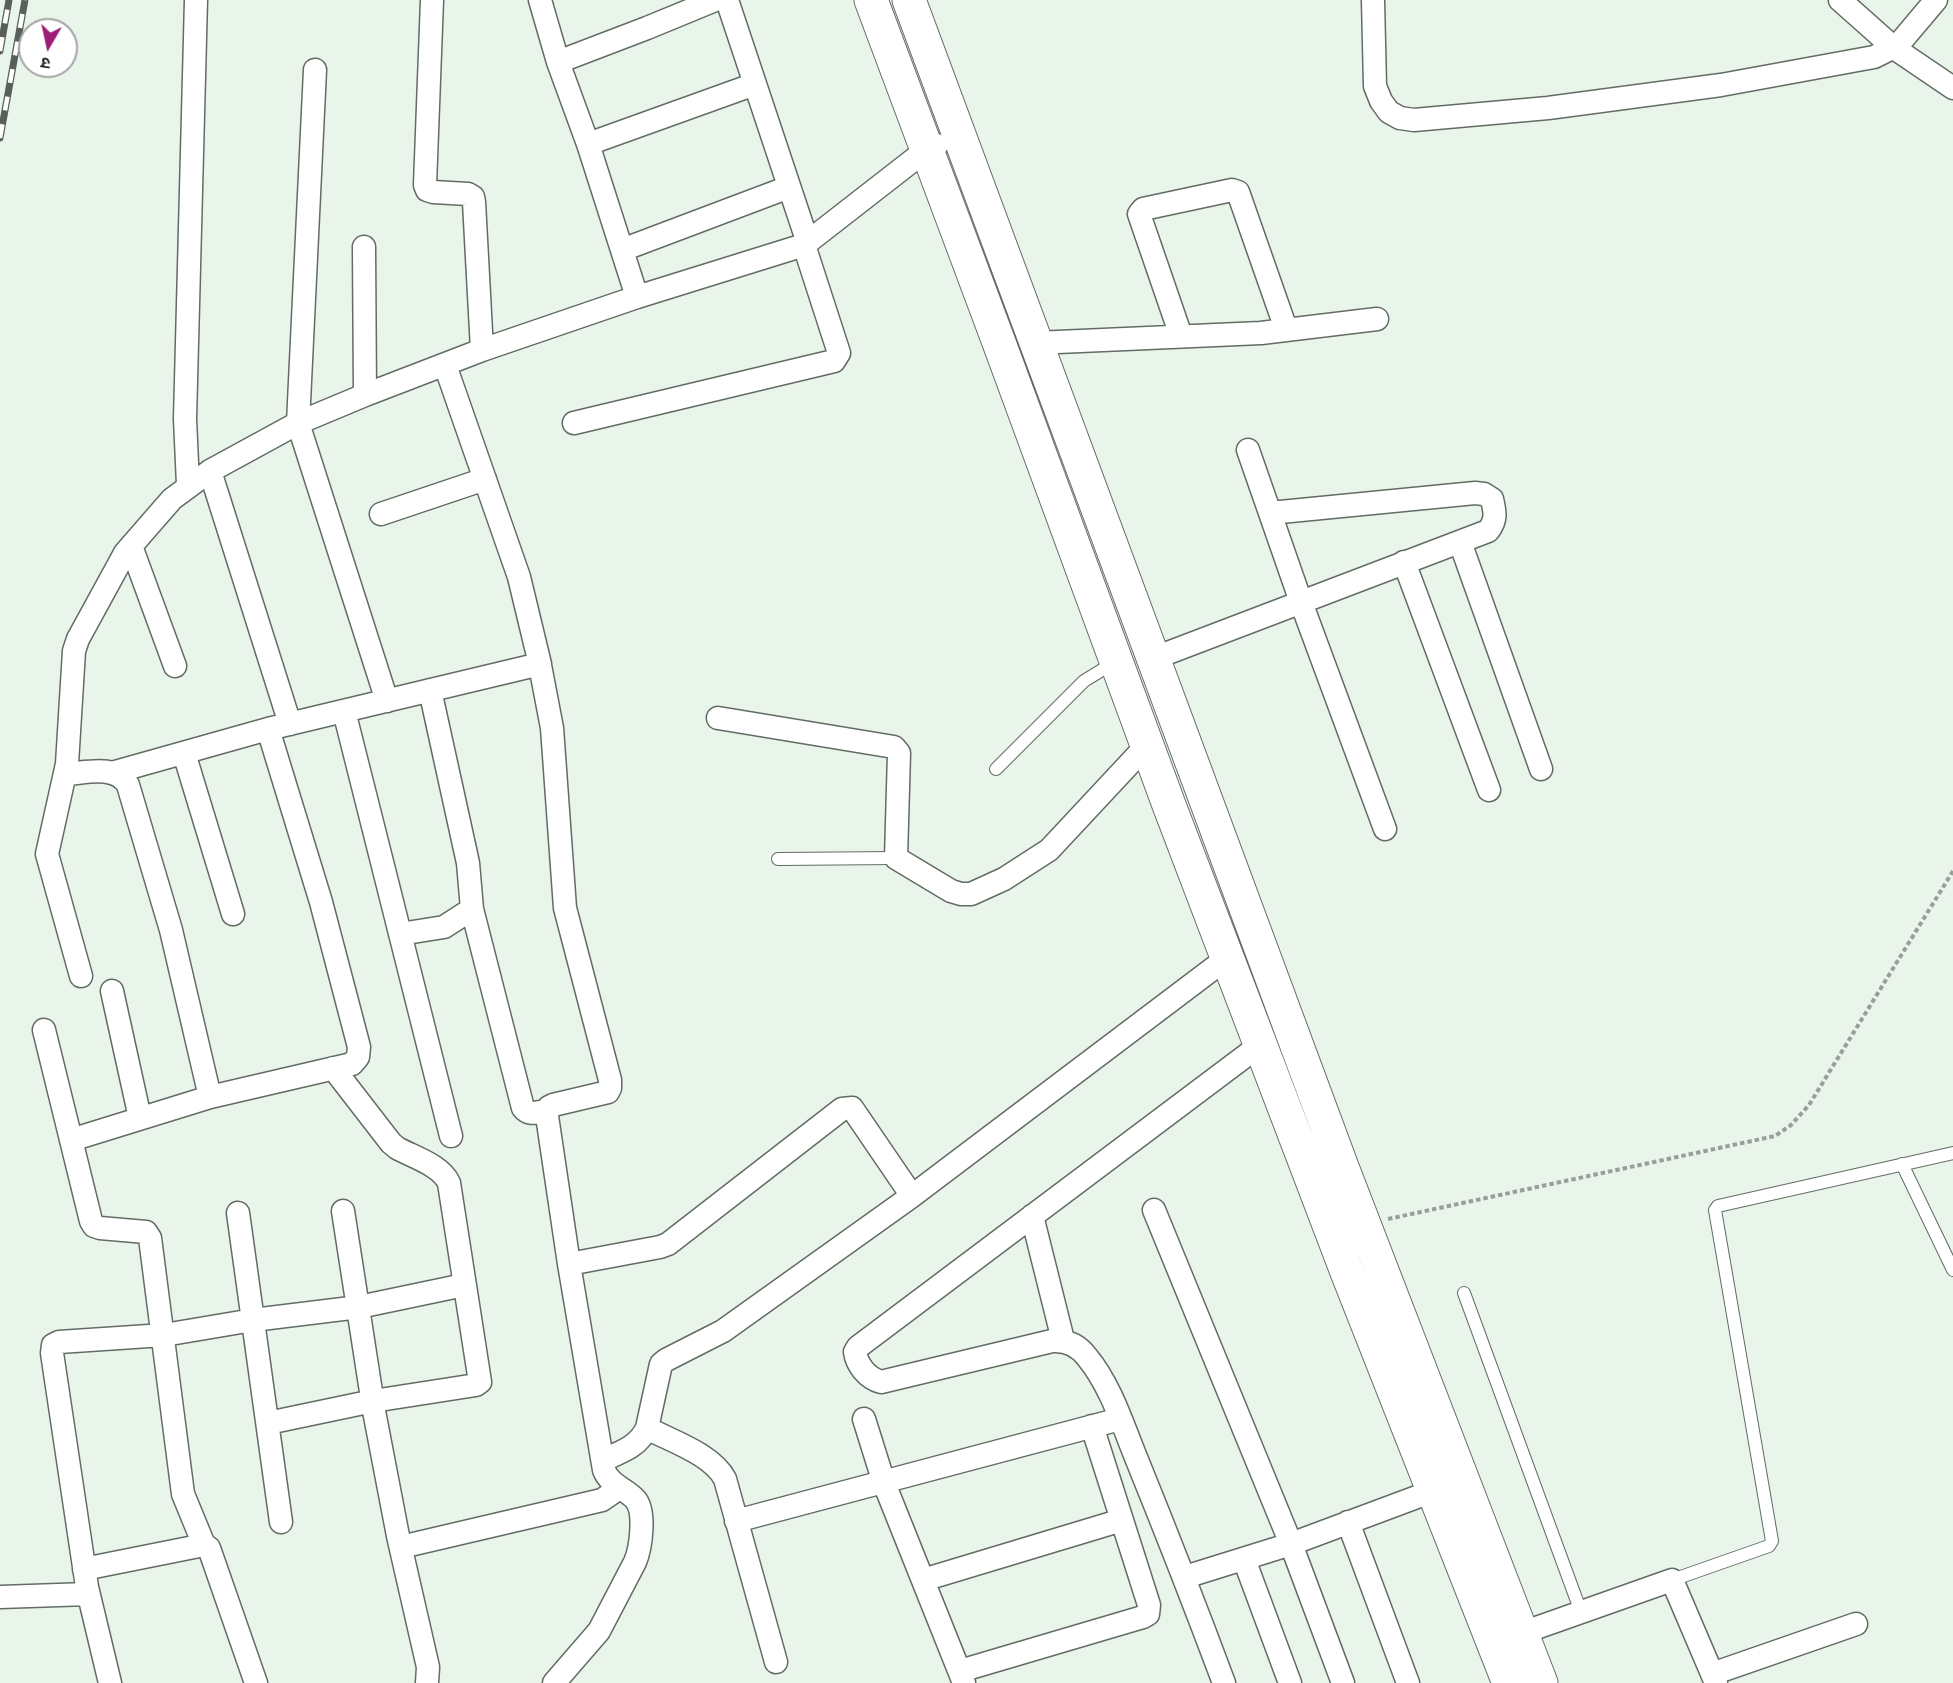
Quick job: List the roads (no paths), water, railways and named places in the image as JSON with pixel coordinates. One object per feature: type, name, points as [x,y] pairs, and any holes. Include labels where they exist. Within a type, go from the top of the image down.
[{"type":"main road","points":[[871,0],[1227,958],[1509,1683]]},
{"type":"main road","points":[[909,0],[1152,659],[1364,1224],[1541,1683]]},
{"type":"street","points":[[188,486],[184,419],[196,0]]},
{"type":"street","points":[[432,0],[425,185],[433,192],[468,194],[473,197],[482,350]]},
{"type":"street","points":[[540,0],[558,62],[588,144],[637,297]]},
{"type":"street","points":[[558,62],[715,0]]},
{"type":"street","points":[[574,423],[834,361],[839,353],[789,187],[727,0]]},
{"type":"street","points":[[1373,0],[1375,86],[1381,101],[1389,112],[1400,118],[1414,120],[1548,108],[1710,86],[1874,57],[1898,45],[1936,0]]},
{"type":"street","points":[[1840,0],[1894,48],[1953,88]]},
{"type":"street","points":[[315,70],[298,423],[387,701]]},
{"type":"street","points":[[588,144],[755,84]]},
{"type":"street","points":[[81,976],[47,854],[66,774],[74,651],[119,563],[172,499],[210,471],[298,423],[365,395],[482,350],[637,297],[806,244],[926,150],[958,134]]},
{"type":"street","points":[[622,250],[789,187]]},
{"type":"street","points":[[1181,336],[1139,214],[1143,209],[1232,190],[1238,192],[1286,329]]},
{"type":"street","points":[[364,248],[365,395]]},
{"type":"street","points":[[1035,344],[1262,333],[1377,319]]},
{"type":"street","points":[[446,365],[519,576],[540,664],[552,728],[566,908],[610,1088],[608,1092],[553,1105],[547,1111],[569,1264],[603,1460],[608,1478],[636,1499],[640,1508],[642,1539],[640,1551],[599,1631],[554,1683]]},
{"type":"street","points":[[1248,450],[1301,602],[1385,829]]},
{"type":"street","points":[[210,471],[290,724]]},
{"type":"street","points":[[381,514],[485,479]]},
{"type":"street","points":[[1152,659],[1488,531],[1494,524],[1495,514],[1492,499],[1484,494],[1475,493],[1270,513]]},
{"type":"street","points":[[1460,542],[1541,769]]},
{"type":"street","points":[[131,546],[175,666]]},
{"type":"street","points":[[1404,562],[1489,790]]},
{"type":"street","points":[[66,774],[115,772],[268,729],[540,664]]},
{"type":"street","points":[[430,690],[468,862],[472,909],[523,1108],[526,1112],[532,1113],[547,1111]]},
{"type":"street","points":[[344,711],[451,1136]]},
{"type":"street","points":[[718,718],[897,749],[899,753],[896,858],[951,891],[961,894],[971,894],[993,884],[1049,850],[1147,745]]},
{"type":"street","points":[[71,1140],[210,1097],[352,1064],[358,1056],[359,1047],[321,902],[268,729]]},
{"type":"street","points":[[184,753],[233,914]]},
{"type":"street","points":[[115,772],[124,777],[128,784],[167,917],[210,1097]]},
{"type":"street","points":[[400,934],[444,927],[472,909]]},
{"type":"street","points":[[603,1460],[634,1446],[643,1437],[661,1364],[723,1331],[912,1196],[1227,958]]},
{"type":"street","points":[[112,991],[140,1118]]},
{"type":"street","points":[[44,1030],[91,1221],[94,1226],[100,1228],[146,1232],[150,1238],[183,1494],[204,1545],[209,1548],[256,1683]]},
{"type":"street","points":[[1224,1683],[1185,1577],[1120,1419],[1100,1374],[1086,1354],[1063,1340],[1052,1341],[881,1382],[873,1380],[866,1374],[855,1352],[858,1347],[1260,1045]]},
{"type":"street","points":[[268,1423],[373,1401],[476,1385],[480,1382],[481,1377],[446,1176],[391,1143],[333,1068]]},
{"type":"street","points":[[569,1264],[668,1244],[847,1107],[852,1108],[912,1196]]},
{"type":"street","points":[[1154,1210],[1291,1544],[1343,1683]]},
{"type":"street","points":[[343,1211],[373,1401],[401,1547],[428,1667],[427,1683]]},
{"type":"street","points":[[238,1213],[281,1522]]},
{"type":"street","points":[[1032,1216],[1063,1340]]},
{"type":"street","points":[[110,1683],[88,1594],[52,1353],[53,1345],[59,1342],[164,1335],[253,1320],[359,1307],[465,1285]]},
{"type":"street","points":[[864,1419],[884,1483],[963,1680],[1148,1614],[1149,1605],[1092,1426]]},
{"type":"street","points":[[736,1521],[1120,1419]]},
{"type":"street","points":[[646,1428],[716,1465],[725,1479],[776,1662]]},
{"type":"street","points":[[401,1547],[602,1500],[615,1491],[615,1484]]},
{"type":"street","points":[[1185,1577],[1291,1544],[1433,1491]]},
{"type":"street","points":[[923,1580],[1122,1520]]},
{"type":"street","points":[[1348,1522],[1408,1683]]},
{"type":"street","points":[[84,1569],[204,1545]]},
{"type":"street","points":[[1244,1559],[1290,1683]]},
{"type":"street","points":[[1522,1633],[1672,1580],[1714,1679],[1856,1624]]},
{"type":"street","points":[[0,1597],[88,1594]]},
{"type":"lane","points":[[996,769],[1084,681],[1116,661]]},
{"type":"lane","points":[[778,859],[896,858]]},
{"type":"lane","points":[[1672,1580],[1768,1546],[1772,1541],[1715,1210],[1718,1206],[1953,1153]]},
{"type":"lane","points":[[1902,1164],[1953,1270]]},
{"type":"lane","points":[[1464,1293],[1581,1612]]},
{"type":"railway","points":[[0,51],[9,0]]},
{"type":"railway","points":[[0,138],[25,0]]}]
